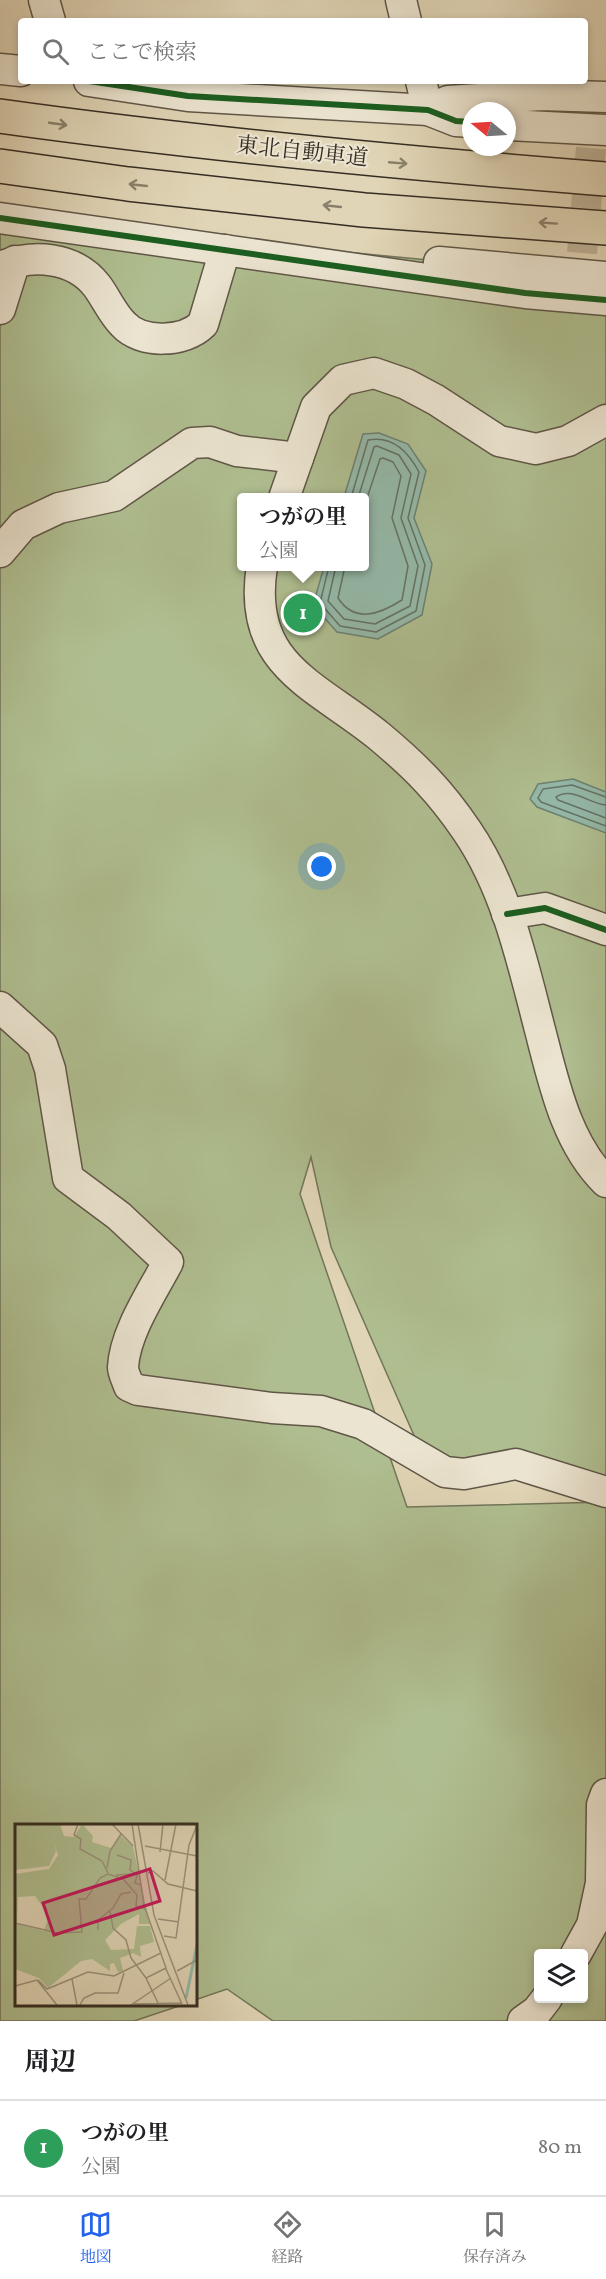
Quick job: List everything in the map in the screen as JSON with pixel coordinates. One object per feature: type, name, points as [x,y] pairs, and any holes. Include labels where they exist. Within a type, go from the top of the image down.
[{"type":"highway","name":"東北自動車道","points":[[0,116],[137,135],[346,158],[606,179]]},
{"type":"highway","points":[[0,166],[128,184],[364,210],[606,228]]},
{"type":"street","points":[[44,0],[49,18]]},
{"type":"street","points":[[401,0],[405,18]]},
{"type":"street","points":[[0,69],[18,71]]},
{"type":"street","points":[[109,84],[188,96],[428,110],[462,121]]},
{"type":"street","points":[[422,84],[428,110]]},
{"type":"street","points":[[428,110],[448,101],[541,95],[606,97]]},
{"type":"street","points":[[516,126],[597,135]]},
{"type":"street","points":[[0,218],[525,293],[606,300]]},
{"type":"street","points":[[0,309],[8,264],[30,258],[74,265],[95,284],[122,324],[134,334],[172,340],[195,333],[203,324],[225,250]]},
{"type":"street","points":[[419,277],[440,261],[589,268]]},
{"type":"street","points":[[286,493],[316,407],[343,380],[374,374],[406,384],[436,400],[499,441],[536,448],[568,441],[606,420]]},
{"type":"street","points":[[0,552],[23,525],[59,508],[114,496],[192,443],[210,442],[237,451],[298,458]]},
{"type":"street","points":[[261,571],[259,587],[260,613],[270,642],[291,670],[376,733],[418,769],[447,802],[479,848],[507,914],[518,947],[556,1090],[572,1131],[593,1169],[606,1182]]},
{"type":"street","points":[[507,914],[545,908],[606,930]]},
{"type":"street","points":[[0,1007],[42,1046],[50,1069],[68,1178],[119,1216],[168,1262],[142,1310],[127,1349],[123,1370],[129,1386],[138,1390],[272,1408],[321,1411],[363,1424],[446,1472],[464,1474],[516,1464],[606,1492]]},
{"type":"street","points":[[578,1949],[592,1926],[601,1883],[602,1805],[606,1794]]},
{"type":"street","points":[[523,2021],[537,2011],[543,2003]]},
{"type":"shaded area","points":[[0,219],[606,277],[606,1476],[431,1474],[331,1247],[311,1157],[300,1194],[407,1507],[606,1502],[606,2021],[273,2021],[227,1989],[196,2000],[196,1824],[15,1824],[15,2006],[179,2006],[134,2021],[0,2021]]},
{"type":"water","points":[[379,433],[408,444],[426,471],[414,518],[432,564],[422,615],[378,639],[337,632],[313,605],[323,571],[369,571],[369,493],[345,493],[363,434]]},
{"type":"water","points":[[573,779],[606,792],[606,833],[537,807],[530,799],[538,784]]},
{"type":"tunnel","points":[[582,253],[591,148]]},
{"type":"cycle path","points":[[109,84],[188,96],[428,110],[462,121]]},
{"type":"cycle path","points":[[0,218],[525,293],[606,300]]},
{"type":"cycle path","points":[[507,914],[545,908],[606,930]]},
{"type":"place","name":"つがの里","points":[[303,613]]}]
